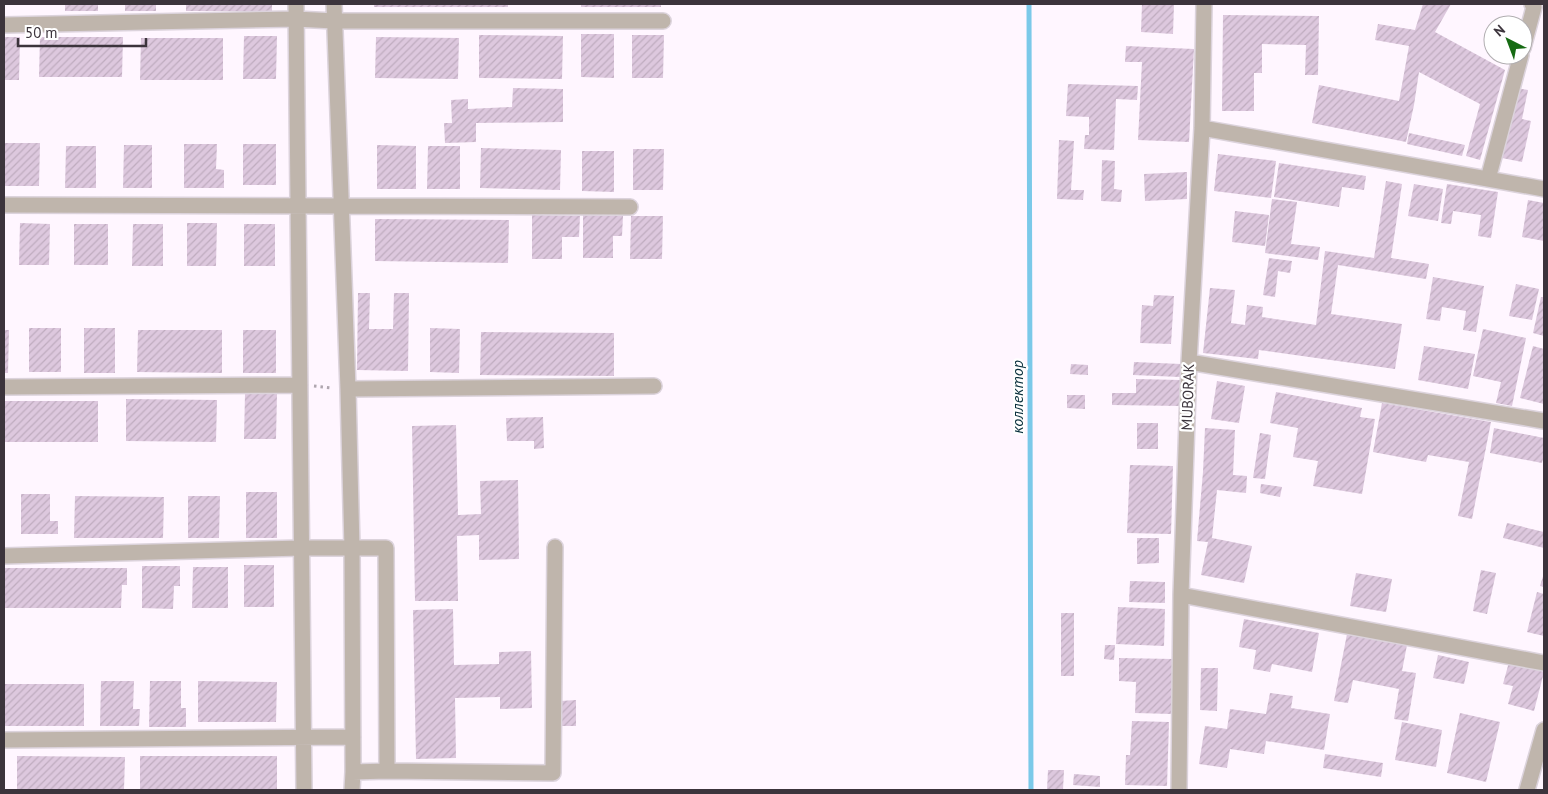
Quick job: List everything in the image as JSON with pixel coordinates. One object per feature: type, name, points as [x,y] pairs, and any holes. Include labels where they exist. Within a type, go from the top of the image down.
[{"type":"street","points":[[334,4],[352,548],[352,790]]},
{"type":"street","name":"MUBORAK","points":[[1179,790],[1181,595],[1189,362],[1202,128],[1204,4]]},
{"type":"street","points":[[296,11],[304,790]]},
{"type":"street","points":[[4,25],[296,11],[334,20],[663,21]]},
{"type":"street","points":[[1488,179],[1518,65]]},
{"type":"street","points":[[1202,128],[1544,189]]},
{"type":"street","points":[[4,205],[630,207]]},
{"type":"street","points":[[1189,362],[1544,421]]},
{"type":"street","points":[[4,387],[300,385]]},
{"type":"street","points":[[348,389],[654,386]]},
{"type":"street","points":[[353,772],[387,770],[553,773],[555,547]]},
{"type":"street","points":[[4,556],[301,548],[386,548],[387,770]]},
{"type":"street","points":[[1181,595],[1544,662]]},
{"type":"street","points":[[1527,790],[1544,730]]},
{"type":"street","points":[[4,740],[353,737]]},
{"type":"path","points":[[300,385],[348,389]]},
{"type":"building","points":[[65,4],[98,4],[98,11],[65,11]]},
{"type":"building","points":[[125,4],[156,4],[156,11],[125,11]]},
{"type":"building","points":[[186,4],[272,4],[272,11],[186,11]]},
{"type":"building","points":[[374,4],[508,4],[508,7],[374,7]]},
{"type":"building","points":[[581,4],[661,4],[661,7],[581,7]]},
{"type":"building","points":[[1142,4],[1174,4],[1173,34],[1141,32]]},
{"type":"building","points":[[1423,4],[1451,4],[1435,32],[1483,58],[1483,65],[1496,65],[1505,70],[1480,160],[1466,156],[1480,104],[1419,72],[1406,142],[1312,123],[1319,85],[1399,101],[1409,46],[1375,40],[1378,24],[1415,30]]},
{"type":"building","points":[[1223,15],[1319,16],[1318,75],[1305,75],[1306,45],[1262,44],[1262,73],[1254,73],[1254,111],[1222,111]]},
{"type":"building","points":[[581,34],[614,34],[614,78],[581,77]]},
{"type":"building","points":[[479,35],[563,36],[562,79],[479,78]]},
{"type":"building","points":[[632,35],[664,35],[663,78],[632,78]]},
{"type":"building","points":[[244,36],[277,36],[276,79],[243,79]]},
{"type":"building","points":[[4,37],[20,37],[19,80],[4,80]]},
{"type":"building","points":[[40,37],[123,37],[122,77],[39,77]]},
{"type":"building","points":[[376,37],[459,38],[458,79],[375,78]]},
{"type":"building","points":[[141,38],[223,38],[223,80],[140,80]]},
{"type":"building","points":[[1126,46],[1194,49],[1189,142],[1138,140],[1142,62],[1125,62]]},
{"type":"building","points":[[1068,84],[1138,86],[1137,100],[1116,99],[1114,150],[1084,149],[1085,135],[1089,135],[1089,117],[1066,116]]},
{"type":"building","points":[[513,88],[563,89],[563,122],[476,123],[476,142],[445,143],[444,123],[452,123],[451,100],[468,99],[468,109],[512,107]]},
{"type":"building","points":[[1517,88],[1528,90],[1522,119],[1531,121],[1522,162],[1502,158]]},
{"type":"building","points":[[1409,133],[1465,145],[1462,156],[1407,144]]},
{"type":"building","points":[[1059,140],[1074,141],[1071,190],[1084,190],[1083,200],[1057,199]]},
{"type":"building","points":[[4,143],[40,143],[39,186],[4,186]]},
{"type":"building","points":[[184,144],[217,144],[216,169],[224,170],[224,188],[184,188]]},
{"type":"building","points":[[243,144],[276,144],[276,185],[243,185]]},
{"type":"building","points":[[124,145],[152,145],[152,188],[123,188]]},
{"type":"building","points":[[377,145],[416,146],[416,189],[377,189]]},
{"type":"building","points":[[66,146],[96,146],[96,188],[65,188]]},
{"type":"building","points":[[428,146],[460,146],[460,189],[427,189]]},
{"type":"building","points":[[481,148],[561,150],[560,190],[480,188]]},
{"type":"building","points":[[633,149],[664,149],[663,190],[633,190]]},
{"type":"building","points":[[582,151],[614,151],[614,192],[582,191]]},
{"type":"building","points":[[1218,154],[1276,161],[1271,198],[1214,191]]},
{"type":"building","points":[[1102,160],[1115,161],[1114,189],[1122,190],[1121,202],[1101,201]]},
{"type":"building","points":[[1279,163],[1366,176],[1364,190],[1342,187],[1339,207],[1274,197]]},
{"type":"building","points":[[1187,172],[1187,199],[1145,201],[1144,174]]},
{"type":"building","points":[[1386,181],[1402,184],[1391,258],[1429,264],[1426,279],[1338,265],[1331,314],[1402,324],[1395,369],[1259,350],[1258,359],[1203,353],[1210,288],[1235,290],[1231,323],[1245,325],[1247,305],[1263,307],[1262,317],[1316,325],[1325,251],[1374,258]]},
{"type":"building","points":[[1414,184],[1443,189],[1438,221],[1408,216]]},
{"type":"building","points":[[1447,184],[1498,192],[1491,238],[1478,236],[1481,215],[1453,211],[1451,224],[1441,223]]},
{"type":"building","points":[[1272,199],[1297,202],[1291,244],[1320,247],[1318,260],[1265,253]]},
{"type":"building","points":[[1528,200],[1544,203],[1544,241],[1522,237]]},
{"type":"building","points":[[1235,211],[1269,215],[1265,246],[1232,242]]},
{"type":"building","points":[[532,215],[580,216],[579,237],[562,237],[562,259],[532,259]]},
{"type":"building","points":[[583,215],[623,216],[622,236],[613,236],[613,258],[583,258]]},
{"type":"building","points":[[631,216],[663,216],[662,259],[630,259]]},
{"type":"building","points":[[375,219],[509,220],[508,263],[375,261]]},
{"type":"building","points":[[20,223],[50,224],[49,265],[19,265]]},
{"type":"building","points":[[187,223],[217,223],[216,266],[187,266]]},
{"type":"building","points":[[74,224],[108,224],[108,265],[74,265]]},
{"type":"building","points":[[133,224],[163,224],[163,266],[132,266]]},
{"type":"building","points":[[244,224],[275,224],[275,266],[244,266]]},
{"type":"building","points":[[1269,258],[1292,261],[1290,273],[1278,271],[1275,297],[1263,295]]},
{"type":"building","points":[[1433,277],[1484,286],[1476,332],[1463,330],[1466,311],[1442,307],[1440,321],[1426,319]]},
{"type":"building","points":[[1516,284],[1539,289],[1532,320],[1509,316]]},
{"type":"building","points":[[358,293],[370,293],[369,329],[393,329],[394,293],[409,293],[408,371],[357,370]]},
{"type":"building","points":[[1154,295],[1174,296],[1171,344],[1140,343],[1142,305],[1153,306]]},
{"type":"building","points":[[1541,297],[1544,297],[1544,336],[1533,333]]},
{"type":"building","points":[[29,328],[61,328],[61,372],[29,372]]},
{"type":"building","points":[[84,328],[115,328],[115,373],[84,373]]},
{"type":"building","points":[[430,328],[460,329],[459,373],[430,372]]},
{"type":"building","points":[[1483,329],[1526,338],[1512,406],[1496,403],[1501,382],[1473,376]]},
{"type":"building","points":[[4,330],[9,330],[8,373],[4,373]]},
{"type":"building","points":[[138,330],[222,330],[222,373],[137,372]]},
{"type":"building","points":[[243,330],[276,330],[276,373],[243,373]]},
{"type":"building","points":[[481,332],[614,333],[614,376],[480,375]]},
{"type":"building","points":[[1424,346],[1475,354],[1468,389],[1418,380]]},
{"type":"building","points":[[1533,346],[1544,349],[1544,404],[1520,398]]},
{"type":"building","points":[[1134,362],[1181,364],[1180,377],[1133,375]]},
{"type":"building","points":[[1071,364],[1088,365],[1088,375],[1070,374]]},
{"type":"building","points":[[1136,379],[1180,380],[1180,406],[1112,405],[1112,393],[1136,393]]},
{"type":"building","points":[[1217,381],[1245,386],[1239,423],[1211,419]]},
{"type":"building","points":[[1276,392],[1362,408],[1360,417],[1375,419],[1362,494],[1313,486],[1318,461],[1293,457],[1298,428],[1270,423]]},
{"type":"building","points":[[245,394],[277,394],[276,439],[244,439]]},
{"type":"building","points":[[1067,395],[1085,395],[1085,409],[1067,408]]},
{"type":"building","points":[[126,399],[217,400],[216,442],[126,441]]},
{"type":"building","points":[[4,401],[98,401],[98,442],[4,442]]},
{"type":"building","points":[[1382,403],[1491,422],[1472,519],[1458,516],[1469,462],[1428,455],[1426,462],[1373,452]]},
{"type":"building","points":[[543,417],[544,448],[534,449],[534,441],[507,441],[506,418]]},
{"type":"building","points":[[1137,423],[1158,423],[1158,449],[1137,449]]},
{"type":"building","points":[[456,425],[458,515],[481,514],[480,481],[518,480],[519,559],[479,560],[479,535],[457,536],[458,601],[415,601],[412,426]]},
{"type":"building","points":[[1205,428],[1235,430],[1233,475],[1247,476],[1246,493],[1217,490],[1212,538],[1252,546],[1244,583],[1201,575],[1208,542],[1197,541]]},
{"type":"building","points":[[1494,428],[1544,438],[1542,463],[1490,453]]},
{"type":"building","points":[[1260,433],[1271,435],[1265,479],[1253,478]]},
{"type":"building","points":[[1130,465],[1173,466],[1171,534],[1127,533]]},
{"type":"building","points":[[1261,484],[1282,487],[1280,497],[1260,493]]},
{"type":"building","points":[[246,492],[277,492],[277,538],[246,538]]},
{"type":"building","points":[[21,494],[50,494],[50,521],[58,521],[58,534],[21,534]]},
{"type":"building","points":[[75,496],[164,497],[163,538],[74,538]]},
{"type":"building","points":[[188,496],[220,496],[219,538],[188,538]]},
{"type":"building","points":[[1507,523],[1544,532],[1544,548],[1503,538]]},
{"type":"building","points":[[1137,538],[1159,538],[1159,563],[1137,564]]},
{"type":"building","points":[[244,565],[274,565],[274,607],[244,607]]},
{"type":"building","points":[[142,566],[180,566],[180,586],[174,586],[173,609],[142,608]]},
{"type":"building","points":[[193,567],[228,567],[228,608],[192,608]]},
{"type":"building","points":[[4,568],[127,568],[127,585],[122,585],[121,608],[4,608]]},
{"type":"building","points":[[1481,570],[1496,573],[1487,614],[1473,611]]},
{"type":"building","points":[[1356,573],[1392,579],[1386,612],[1350,606]]},
{"type":"building","points":[[1544,573],[1544,587],[1540,586]]},
{"type":"building","points":[[1130,581],[1165,582],[1165,603],[1129,602]]},
{"type":"building","points":[[1537,592],[1544,594],[1544,636],[1527,632]]},
{"type":"building","points":[[1118,607],[1165,609],[1164,646],[1116,644]]},
{"type":"building","points":[[453,609],[454,665],[499,664],[499,652],[531,651],[532,708],[500,709],[500,697],[455,698],[456,758],[416,759],[413,610]]},
{"type":"building","points":[[1061,613],[1074,613],[1074,676],[1061,676]]},
{"type":"building","points":[[1244,619],[1319,633],[1312,672],[1272,664],[1270,672],[1253,669],[1256,650],[1239,647]]},
{"type":"building","points":[[1347,634],[1407,645],[1402,671],[1416,673],[1408,721],[1394,719],[1399,689],[1353,680],[1348,703],[1334,701]]},
{"type":"building","points":[[1105,645],[1115,645],[1114,660],[1104,659]]},
{"type":"building","points":[[1438,655],[1469,662],[1464,684],[1433,678]]},
{"type":"building","points":[[1119,658],[1173,659],[1172,714],[1135,713],[1136,682],[1119,681]]},
{"type":"building","points":[[1509,662],[1544,672],[1534,711],[1508,704],[1513,686],[1503,684]]},
{"type":"building","points":[[1201,668],[1218,668],[1217,711],[1200,710]]},
{"type":"building","points":[[101,681],[134,681],[133,709],[140,709],[139,726],[100,726]]},
{"type":"building","points":[[150,681],[181,681],[181,708],[186,708],[186,727],[149,727]]},
{"type":"building","points":[[198,681],[277,682],[276,722],[198,722]]},
{"type":"building","points":[[4,684],[84,684],[84,726],[4,726]]},
{"type":"building","points":[[1270,693],[1293,696],[1291,708],[1330,714],[1324,750],[1266,741],[1264,754],[1230,749],[1227,768],[1199,764],[1205,726],[1227,729],[1230,709],[1266,714]]},
{"type":"building","points":[[576,700],[576,726],[560,726],[560,701]]},
{"type":"building","points":[[1460,713],[1500,722],[1486,782],[1447,773]]},
{"type":"building","points":[[1132,721],[1169,722],[1167,786],[1125,785],[1126,755],[1130,755]]},
{"type":"building","points":[[1402,722],[1442,730],[1436,767],[1395,760]]},
{"type":"building","points":[[1325,754],[1383,763],[1381,777],[1323,768]]},
{"type":"building","points":[[17,756],[125,757],[124,790],[17,790]]},
{"type":"building","points":[[140,756],[277,756],[277,790],[140,790]]},
{"type":"building","points":[[1048,770],[1064,770],[1063,790],[1047,790]]},
{"type":"building","points":[[1074,774],[1100,776],[1100,787],[1073,785]]},
{"type":"waterway","name":"коллектор","points":[[1029,4],[1031,790]]}]
